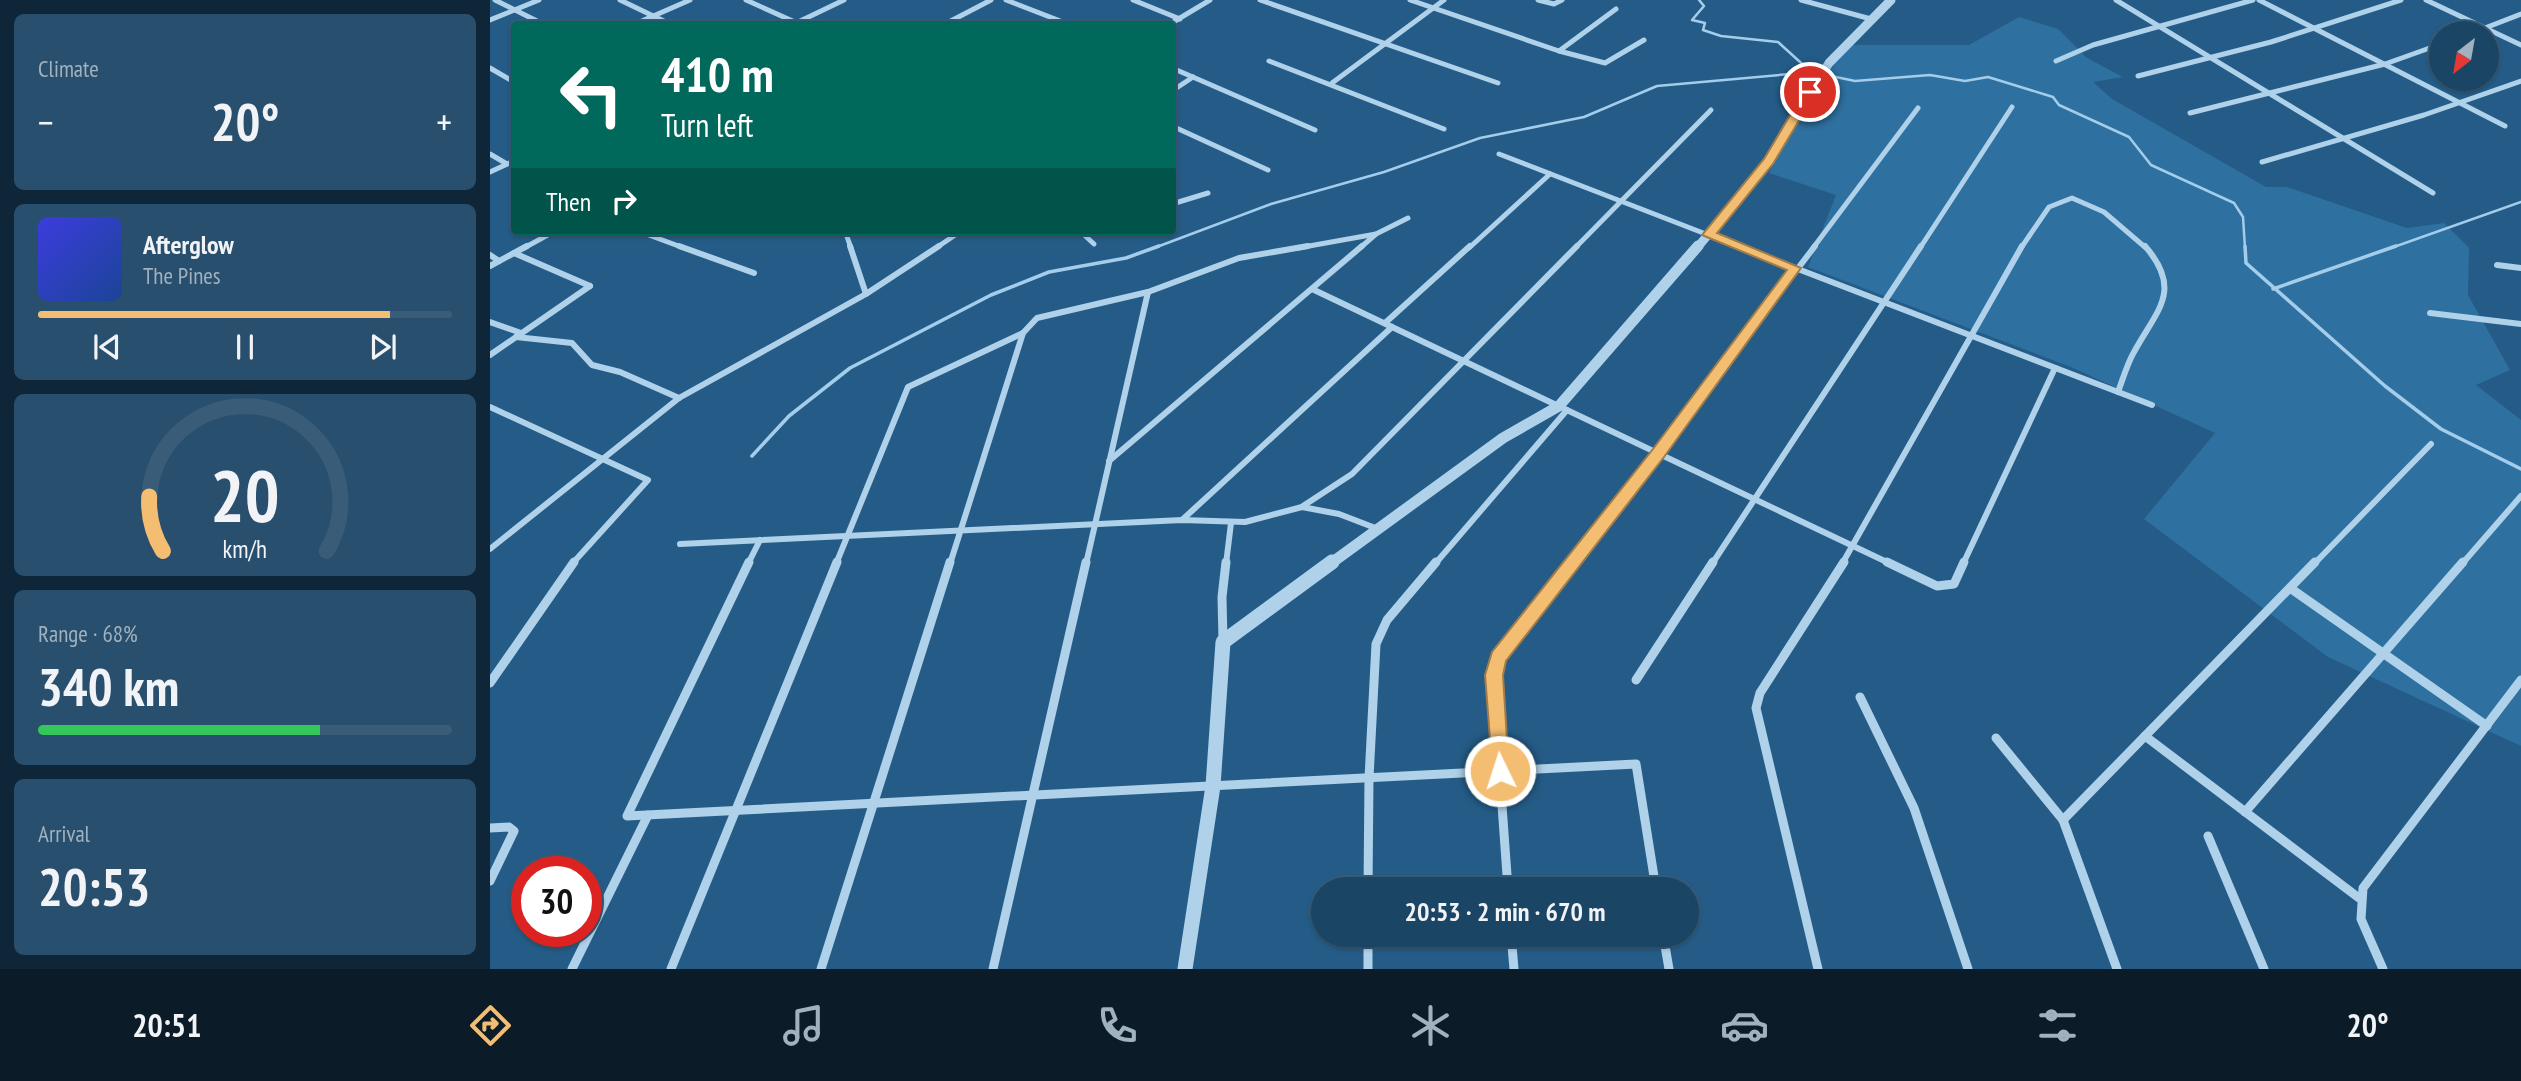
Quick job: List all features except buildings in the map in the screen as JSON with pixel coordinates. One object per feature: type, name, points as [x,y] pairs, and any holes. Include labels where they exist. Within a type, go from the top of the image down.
[{"type":"street","points":[[495,0],[537,21]]},
{"type":"street","points":[[490,20],[539,0]]},
{"type":"street","points":[[620,0],[664,21]]},
{"type":"street","points":[[642,21],[690,0]]},
{"type":"street","points":[[746,0],[789,21]]},
{"type":"street","points":[[801,21],[844,0]]},
{"type":"street","points":[[951,21],[991,0]]},
{"type":"street","points":[[1006,0],[1060,21]]},
{"type":"street","points":[[1133,0],[1180,19]]},
{"type":"street","points":[[1176,21],[1210,0]]},
{"type":"street","points":[[1260,0],[1498,83]]},
{"type":"street","points":[[1410,0],[1605,64],[1644,40]]},
{"type":"street","points":[[1332,83],[1444,0]]},
{"type":"street","points":[[1538,0],[1554,4],[1562,0]]},
{"type":"street","points":[[1801,0],[1817,2],[1871,19]]},
{"type":"street","points":[[1368,877],[1369,778],[1376,644],[1387,620],[1769,161],[1829,63],[1891,0]]},
{"type":"street","points":[[2116,0],[2211,61],[2433,193]]},
{"type":"street","points":[[2056,61],[2093,45],[2253,0]]},
{"type":"street","points":[[2259,0],[2505,126]]},
{"type":"street","points":[[2138,76],[2211,61],[2317,30],[2402,0]]},
{"type":"street","points":[[2426,0],[2471,21]]},
{"type":"street","points":[[1559,51],[1616,9]]},
{"type":"street","points":[[2499,23],[2521,14]]},
{"type":"street","points":[[2499,34],[2521,45]]},
{"type":"street","points":[[2190,113],[2271,95],[2385,64],[2429,48]]},
{"type":"street","points":[[1269,61],[1332,83],[1444,129]]},
{"type":"street","points":[[490,68],[511,78]]},
{"type":"street","points":[[1176,70],[1315,130]]},
{"type":"street","points":[[1176,88],[1193,77]]},
{"type":"street","points":[[2262,162],[2458,103],[2521,81]]},
{"type":"street","points":[[1636,680],[2012,107]]},
{"type":"street","points":[[1507,877],[1494,675],[1498,658],[1659,453],[1917,108]]},
{"type":"street","points":[[680,544],[1182,520],[1231,523],[1302,507],[1352,474],[1711,110]]},
{"type":"street","points":[[1176,129],[1268,170]]},
{"type":"street","points":[[490,154],[507,164]]},
{"type":"street","points":[[1499,154],[2152,405]]},
{"type":"street","points":[[490,172],[511,162]]},
{"type":"street","points":[[1182,520],[1550,174]]},
{"type":"street","points":[[1176,203],[1208,193]]},
{"type":"street","points":[[1818,969],[1756,708],[1760,693],[1854,546],[2041,215],[2049,207],[2072,198],[2088,202],[2134,234],[2154,257],[2164,277],[2163,304],[2135,350],[2118,392]]},
{"type":"street","points":[[1109,461],[1376,234],[1408,218]]},
{"type":"street","points":[[671,969],[908,387],[1023,333],[1037,318],[1148,292],[1238,258],[1376,234]]},
{"type":"street","points":[[490,265],[548,235]]},
{"type":"street","points":[[649,235],[754,273]]},
{"type":"street","points":[[846,235],[866,294]]},
{"type":"street","points":[[490,549],[679,398],[866,294],[955,235]]},
{"type":"street","points":[[1084,235],[1094,244]]},
{"type":"street","points":[[490,355],[590,286],[514,253]]},
{"type":"street","points":[[490,255],[499,261]]},
{"type":"street","points":[[2497,265],[2521,268]]},
{"type":"street","points":[[1312,289],[1937,586],[1954,584],[2055,368]]},
{"type":"street","points":[[993,969],[1148,292]]},
{"type":"street","points":[[2430,313],[2521,324]]},
{"type":"street","points":[[490,322],[518,335],[572,343],[592,365],[620,372],[679,398]]},
{"type":"street","points":[[821,969],[871,803],[1023,333]]},
{"type":"street","points":[[490,407],[648,480],[617,510],[574,564],[530,621],[490,683]]},
{"type":"street","points":[[1223,642],[1503,438],[1563,408]]},
{"type":"street","points":[[2063,820],[2431,444]]},
{"type":"street","points":[[2245,812],[2521,496]]},
{"type":"street","points":[[1302,507],[1339,514],[1378,529]]},
{"type":"street","points":[[1185,969],[1213,786],[1223,642],[1222,597],[1231,523]]},
{"type":"street","points":[[760,540],[628,816],[1636,764],[1654,877]]},
{"type":"street","points":[[2290,588],[2487,726]]},
{"type":"street","points":[[2359,898],[2521,681]]},
{"type":"street","points":[[1860,697],[1914,808],[1968,969]]},
{"type":"street","points":[[2145,736],[2359,898],[2365,933],[2383,969]]},
{"type":"street","points":[[1996,738],[2063,820],[2117,969]]},
{"type":"street","points":[[572,969],[648,815]]},
{"type":"street","points":[[490,828],[509,827],[514,831],[490,881]]},
{"type":"street","points":[[2208,836],[2264,969]]},
{"type":"street","points":[[1367,969],[1368,947]]},
{"type":"street","points":[[1512,947],[1514,969]]},
{"type":"street","points":[[1665,947],[1669,969]]},
{"type":"shaded area","points":[[2019,17],[2058,29],[2087,58],[2123,77],[2093,82],[2112,99],[2266,187],[2287,187],[2407,228],[2444,223],[2469,248],[2468,295],[2510,370],[2476,385],[2521,420],[2521,746],[2328,657],[2144,519],[2215,433],[2071,367],[1808,267],[1836,195],[1769,173],[1811,95],[1849,45],[1969,45]]},
{"type":"waterway","points":[[1699,0],[1704,6],[1692,20],[1705,23],[1703,30],[1721,36],[1778,42],[1811,72]]},
{"type":"waterway","points":[[1154,248],[1271,204],[1384,172],[1480,138],[1584,117],[1657,86],[1812,72],[1855,81],[1930,75],[1965,81],[1988,77],[2053,97],[2059,105],[2129,137],[2151,165],[2234,203],[2243,217],[2245,248]]},
{"type":"waterway","points":[[2391,248],[2521,202]]},
{"type":"waterway","points":[[752,456],[789,416],[850,368],[991,295],[1049,272],[1126,258],[1159,246]]},
{"type":"waterway","points":[[2245,246],[2246,263],[2275,288]]},
{"type":"waterway","points":[[2275,288],[2396,246]]},
{"type":"waterway","points":[[2275,288],[2385,386],[2441,429],[2521,469]]},
{"type":"route","points":[[1500,771],[1494,694],[1498,658],[1659,453],[1795,268],[1709,235],[1769,161],[1810,92]]}]
